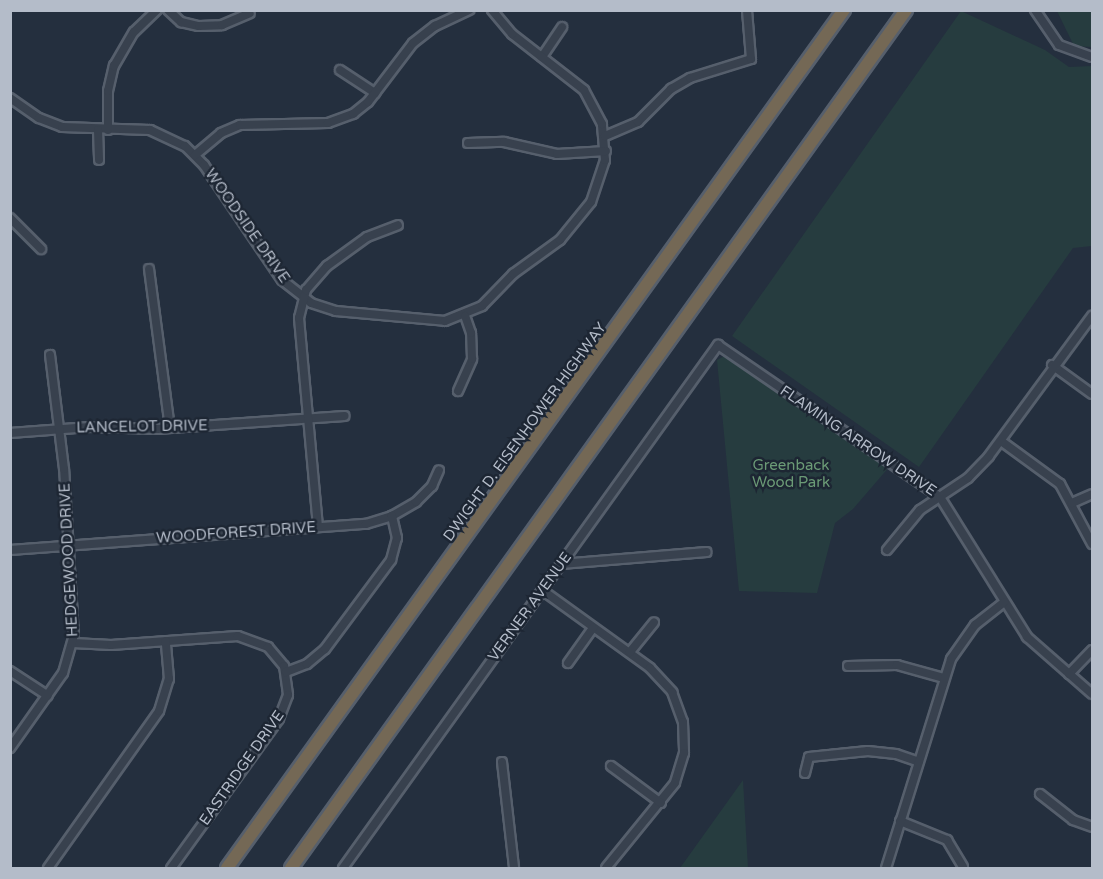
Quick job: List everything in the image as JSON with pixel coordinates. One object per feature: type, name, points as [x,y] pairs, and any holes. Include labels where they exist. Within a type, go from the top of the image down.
[{"type":"highway","name":"DWIGHT D. EISENHOWER HIGHWAY","points":[[227,868],[844,10]]},
{"type":"highway","points":[[291,868],[906,10]]},
{"type":"street","points":[[168,10],[181,22],[199,26],[222,25],[250,13]]},
{"type":"street","points":[[195,155],[221,133],[240,126],[328,123],[347,117],[375,93],[413,43],[435,26],[468,10]]},
{"type":"street","points":[[304,299],[336,311],[396,314],[425,321],[465,316],[482,306],[513,274],[572,227],[599,186],[606,151],[605,136],[598,112],[584,90],[512,34],[492,10]]},
{"type":"street","points":[[605,136],[638,122],[671,89],[698,75],[751,59],[747,10]]},
{"type":"street","points":[[1035,10],[1059,45],[1092,57]]},
{"type":"street","points":[[99,160],[107,97],[114,66],[134,32],[156,11]]},
{"type":"street","points":[[542,57],[562,27]]},
{"type":"street","points":[[340,70],[375,93]]},
{"type":"street","name":"WOODSIDE DRIVE","points":[[10,98],[50,123],[103,130],[156,132],[195,155],[278,275],[304,299]]},
{"type":"street","points":[[468,143],[504,142],[557,154],[606,151]]},
{"type":"street","points":[[10,218],[41,249]]},
{"type":"street","points":[[318,527],[310,418],[297,332],[304,299],[316,278],[339,255],[367,237],[398,225]]},
{"type":"street","points":[[149,269],[170,428]]},
{"type":"street","points":[[458,391],[472,352],[471,333],[465,316]]},
{"type":"street","points":[[887,550],[920,510],[968,478],[1000,441],[1052,365],[1092,316]]},
{"type":"street","name":"FLAMING ARROW DRIVE","points":[[718,345],[940,497],[1027,637],[1092,694]]},
{"type":"street","name":"VERNER AVENUE","points":[[343,868],[718,345]]},
{"type":"street","name":"HEDGEWOOD DRIVE","points":[[10,748],[63,673],[73,643],[69,545],[50,355]]},
{"type":"street","points":[[1052,365],[1092,394]]},
{"type":"street","name":"LANCELOT DRIVE","points":[[10,433],[59,429],[170,428],[345,416]]},
{"type":"street","points":[[1000,441],[1049,475],[1072,503],[1092,544]]},
{"type":"street","name":"WOODFOREST DRIVE","points":[[10,549],[366,524],[392,516],[422,498],[439,470]]},
{"type":"street","points":[[1072,503],[1092,494]]},
{"type":"street","points":[[73,643],[111,645],[250,638],[273,651],[286,672],[307,663],[325,650],[391,560],[397,538],[392,516]]},
{"type":"street","points":[[561,564],[707,552]]},
{"type":"street","points":[[542,591],[630,652],[672,692],[683,722],[681,765],[661,803],[606,868]]},
{"type":"street","points":[[886,868],[944,678],[966,636],[1004,602]]},
{"type":"street","points":[[630,652],[654,622]]},
{"type":"street","points":[[568,663],[593,628]]},
{"type":"street","points":[[48,868],[159,711],[169,679],[166,641]]},
{"type":"street","points":[[1069,674],[1092,650]]},
{"type":"street","points":[[848,666],[897,665],[944,678]]},
{"type":"street","points":[[10,671],[48,696]]},
{"type":"street","name":"EASTRIDGE DRIVE","points":[[171,868],[279,719],[288,695],[286,672]]},
{"type":"street","points":[[806,772],[809,757],[844,753],[882,751],[919,762]]},
{"type":"street","points":[[502,762],[514,868]]},
{"type":"street","points":[[611,766],[661,803]]},
{"type":"street","points":[[1040,794],[1073,820],[1092,827]]},
{"type":"street","points":[[900,821],[947,840],[963,867]]},
{"type":"green space","points":[[961,11],[1045,50],[1069,67],[1092,66],[1092,246],[1073,248],[919,467],[732,336]]},
{"type":"green space","points":[[1057,11],[1092,11],[1092,47],[1074,46]]},
{"type":"green space","name":"Greenback Wood Park","points":[[730,353],[890,466],[853,509],[835,523],[817,593],[739,591],[717,360]]},
{"type":"green space","points":[[743,780],[748,868],[680,868]]}]
